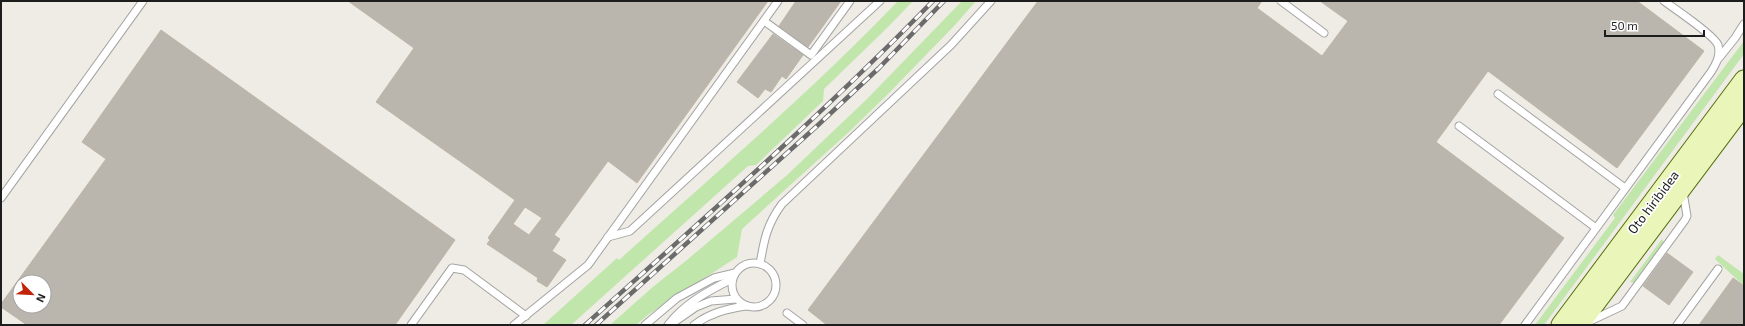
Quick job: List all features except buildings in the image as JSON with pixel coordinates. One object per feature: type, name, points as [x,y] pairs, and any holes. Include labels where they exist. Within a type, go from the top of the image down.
[{"type":"street","name":"Oto hiribidea","points":[[1561,325],[1744,80]]},
{"type":"street","name":"Oto hiribidea","points":[[1580,325],[1744,105]]},
{"type":"lane","points":[[1,198],[143,1]]},
{"type":"lane","points":[[514,325],[588,265],[778,1]]},
{"type":"lane","points":[[764,21],[811,55],[850,1]]},
{"type":"lane","points":[[608,237],[630,231],[880,1]]},
{"type":"lane","points":[[760,264],[764,241],[772,218],[782,204],[951,44],[991,1]]},
{"type":"lane","points":[[1281,1],[1324,33]]},
{"type":"lane","points":[[1664,1],[1708,34],[1718,45],[1719,58]]},
{"type":"lane","points":[[1524,325],[1711,72],[1719,58],[1744,24]]},
{"type":"lane","points":[[1498,94],[1625,188]]},
{"type":"lane","points":[[1459,126],[1596,228]]},
{"type":"lane","points":[[669,325],[677,313],[694,300],[734,276],[746,264],[760,264],[772,272],[776,279],[776,286],[775,294],[771,301],[757,308],[746,306],[720,311],[705,317],[694,325]]},
{"type":"lane","points":[[411,325],[452,268],[464,270],[526,316]]},
{"type":"lane","points":[[1677,325],[1718,269]]},
{"type":"lane","points":[[734,276],[732,286],[736,299],[746,306]]},
{"type":"lane","points":[[645,325],[677,298],[714,278],[734,276]]},
{"type":"lane","points":[[669,325],[696,307],[710,301],[736,299]]},
{"type":"lane","points":[[787,313],[803,325]]},
{"type":"lane","points":[[518,325],[526,316]]},
{"type":"green space","points":[[898,1],[913,1],[824,89],[823,101],[756,165],[748,166],[571,325],[543,325],[617,258],[619,260],[761,133],[865,35]]},
{"type":"green space","points":[[962,1],[976,1],[955,25],[850,131],[742,229],[737,257],[649,314],[636,325],[610,325],[654,286],[786,176],[867,99]]},
{"type":"green space","points":[[1744,41],[1744,54],[1544,325],[1535,325],[1615,218],[1613,215]]},
{"type":"green space","points":[[1662,239],[1664,243],[1635,283],[1630,282]]},
{"type":"green space","points":[[1718,255],[1744,274],[1744,286],[1715,259]]},
{"type":"railway","points":[[585,325],[805,126],[933,1]]},
{"type":"railway","points":[[596,325],[817,126],[879,68],[944,1]]}]
